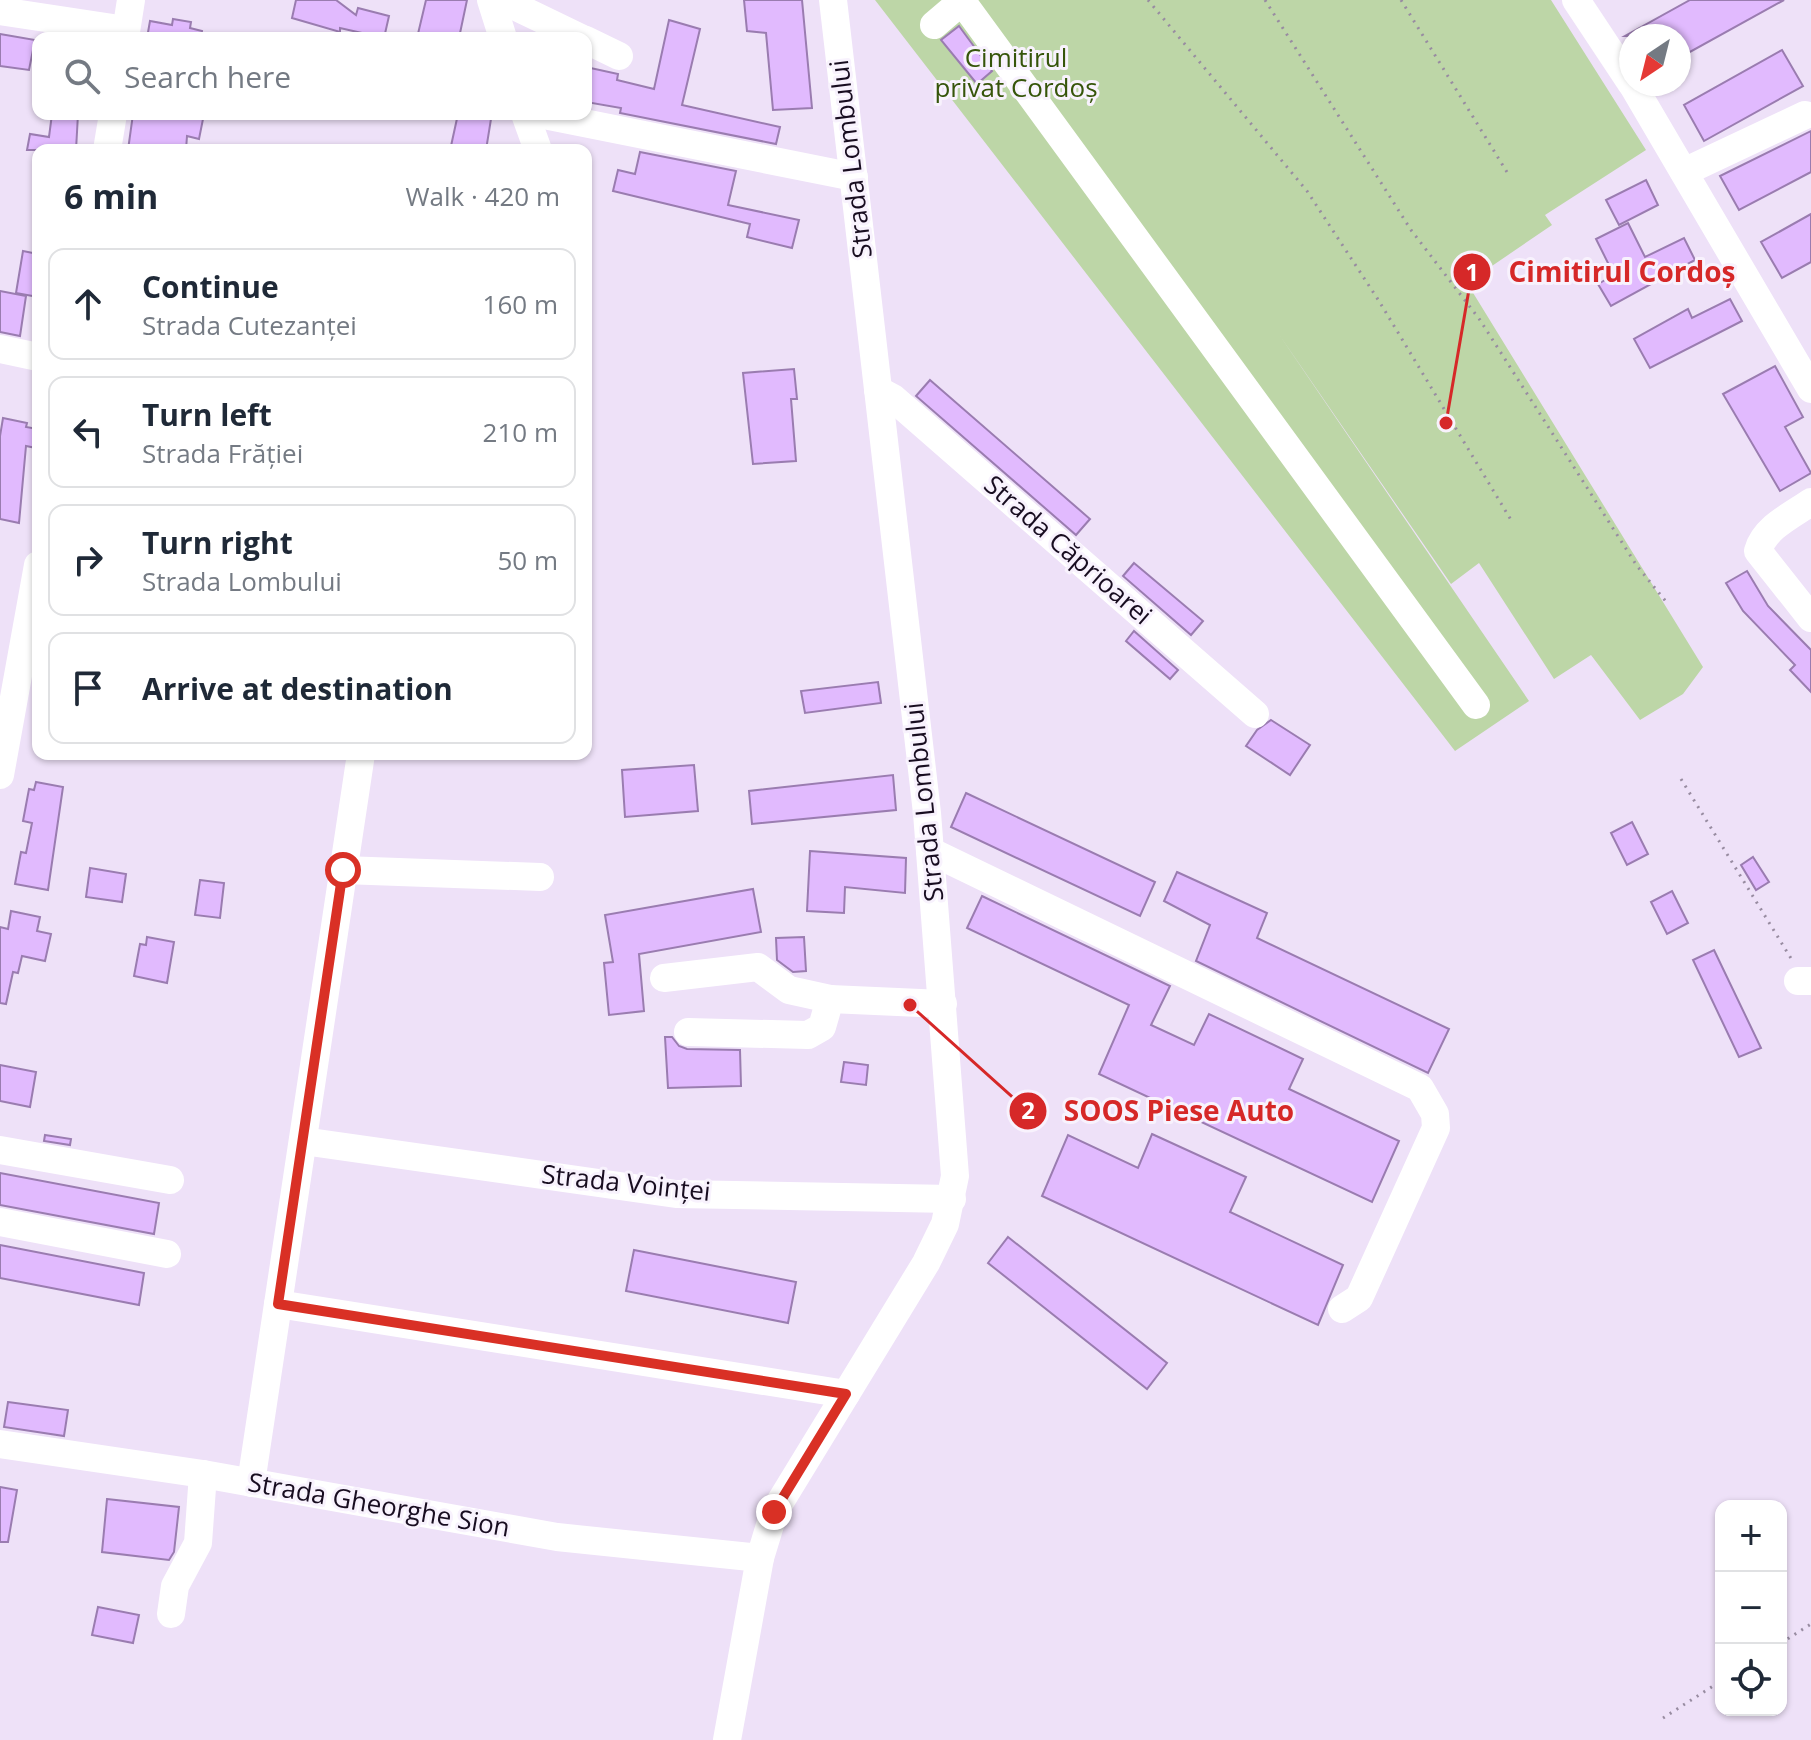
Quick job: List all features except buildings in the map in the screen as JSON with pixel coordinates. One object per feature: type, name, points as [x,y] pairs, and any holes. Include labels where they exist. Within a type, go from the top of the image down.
[{"type":"street","points":[[126,32],[131,0]]},
{"type":"street","points":[[491,0],[501,32]]},
{"type":"street","points":[[502,0],[569,32]]},
{"type":"street","name":"Strada Lombului","points":[[727,1740],[760,1558],[774,1512],[926,1263],[952,1199],[955,1145],[930,851],[833,0]]},
{"type":"street","points":[[934,25],[962,1],[1476,705]]},
{"type":"street","points":[[1582,2],[1619,64]]},
{"type":"street","points":[[0,11],[115,32]]},
{"type":"street","points":[[592,43],[619,56]]},
{"type":"street","points":[[1638,96],[1811,389]]},
{"type":"street","points":[[1684,172],[1805,115]]},
{"type":"street","points":[[108,144],[112,120]]},
{"type":"street","points":[[527,120],[536,144]]},
{"type":"street","points":[[569,120],[854,177]]},
{"type":"street","points":[[0,349],[32,356]]},
{"type":"street","name":"Strada Căprioarei","points":[[878,390],[893,398],[1255,714]]},
{"type":"street","points":[[1811,502],[1761,540],[1758,551],[1811,618]]},
{"type":"street","points":[[0,775],[32,598]]},
{"type":"street","points":[[251,1483],[360,760]]},
{"type":"street","points":[[930,851],[1420,1088],[1435,1114],[1436,1128],[1359,1298],[1342,1309]]},
{"type":"street","points":[[343,870],[540,877]]},
{"type":"street","points":[[664,978],[758,967],[789,990],[830,999],[943,1004]]},
{"type":"street","points":[[688,1032],[808,1035],[822,1027],[830,999]]},
{"type":"street","name":"Strada Voinței","points":[[303,1141],[676,1194],[952,1199]]},
{"type":"street","points":[[0,1150],[170,1180]]},
{"type":"street","points":[[0,1222],[167,1254]]},
{"type":"street","points":[[278,1304],[846,1394]]},
{"type":"street","name":"Strada Gheorghe Sion","points":[[0,1444],[203,1474],[557,1537],[760,1558]]},
{"type":"street","points":[[171,1614],[175,1586],[198,1543],[203,1474]]},
{"type":"path","points":[[1148,0],[1307,191],[1379,301],[1511,520]]},
{"type":"path","points":[[1265,0],[1411,230],[1480,320],[1637,566],[1668,604]]},
{"type":"path","points":[[1401,0],[1510,177]]},
{"type":"path","points":[[1681,779],[1805,981]]},
{"type":"path","points":[[1787,1639],[1811,1624]]},
{"type":"path","points":[[1663,1718],[1715,1685]]},
{"type":"green space","name":"Cimitirul privat Cordoș","points":[[875,0],[1551,0],[1646,150],[1545,215],[1552,225],[1467,283],[1703,667],[1683,694],[1640,720],[1591,655],[1554,679],[1479,563],[1451,584],[1278,333],[1529,701],[1455,751]]},
{"type":"place","name":"Cimitirul Cordoș","points":[[1446,423]]},
{"type":"place","name":"SOOS Piese Auto","points":[[910,1005]]},
{"type":"route","points":[[343,870],[278,1304],[846,1394],[774,1512]]}]
